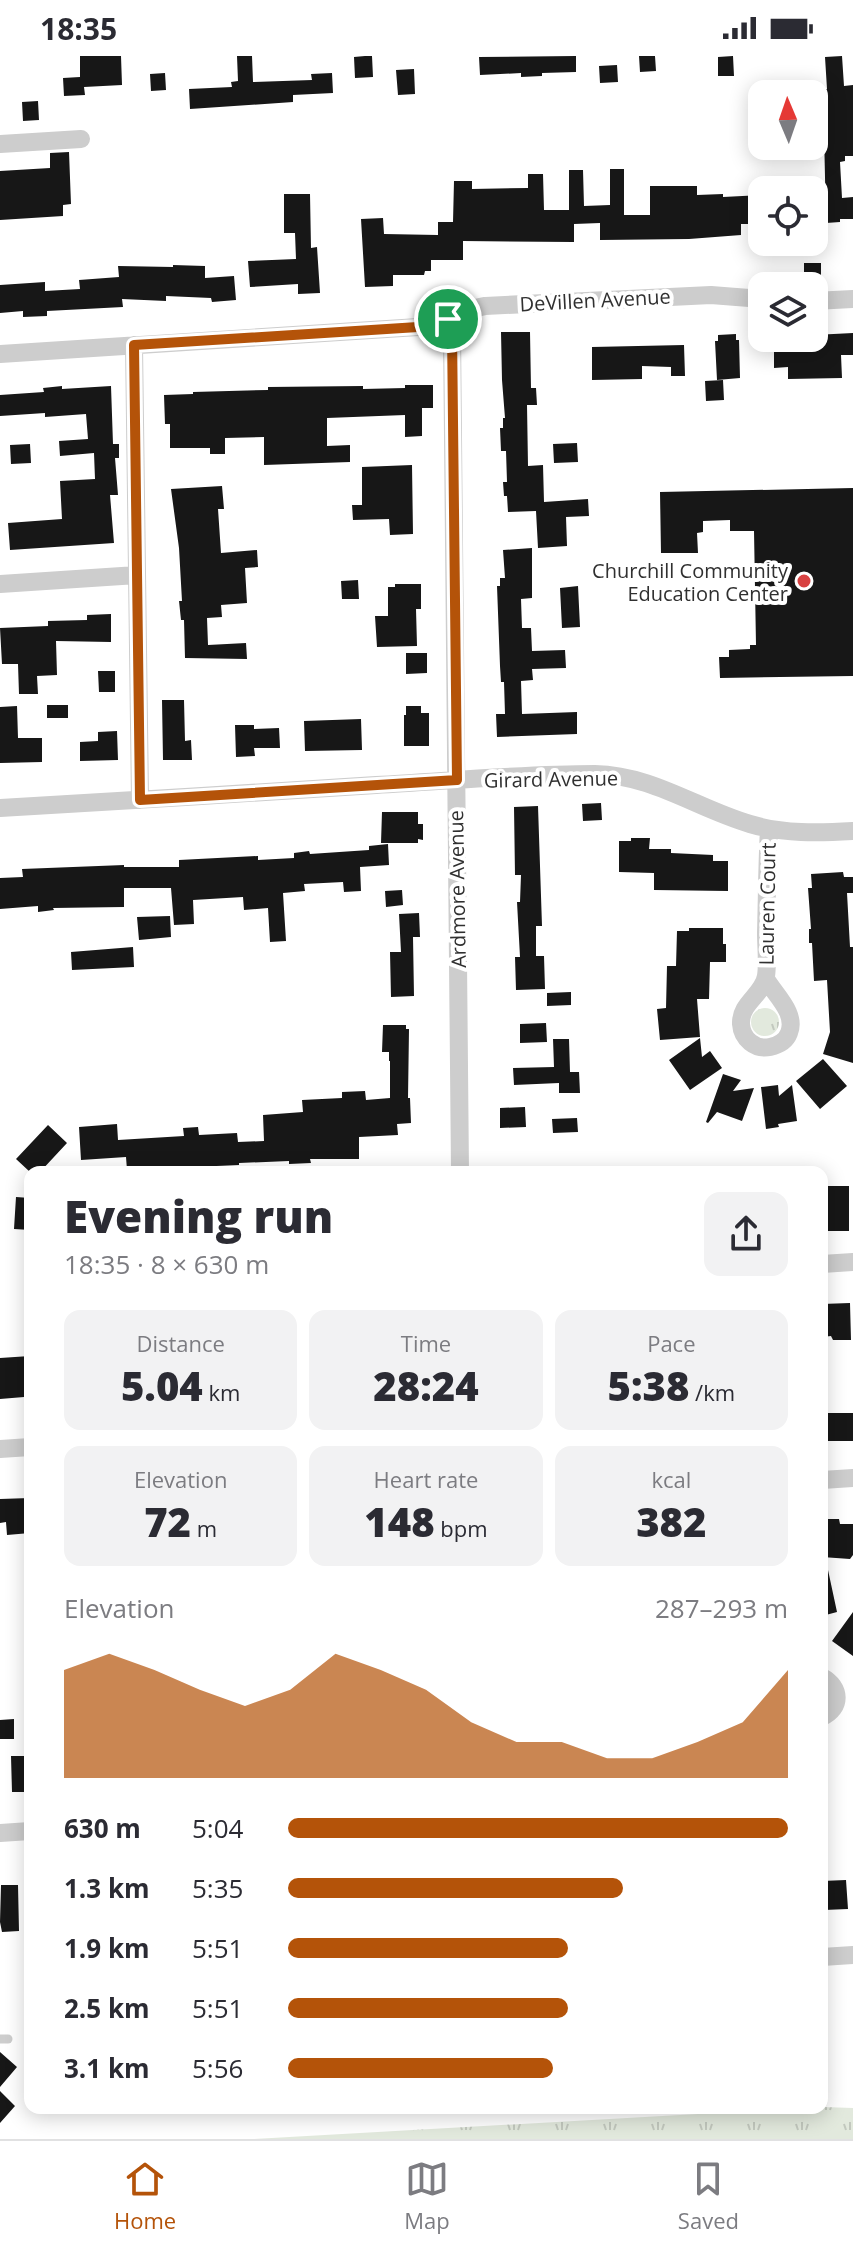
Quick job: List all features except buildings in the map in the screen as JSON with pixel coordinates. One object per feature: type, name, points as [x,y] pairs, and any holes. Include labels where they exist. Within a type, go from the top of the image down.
[{"type":"street","points":[[0,144],[81,139]]},
{"type":"street","name":"DeVillen Avenue","points":[[0,354],[418,327],[438,324],[470,308],[485,306],[711,295],[748,298]]},
{"type":"street","points":[[828,300],[853,299]]},
{"type":"street","name":"Ardmore Avenue","points":[[448,319],[452,331],[460,1166]]},
{"type":"street","points":[[134,345],[140,800]]},
{"type":"street","points":[[0,584],[137,575]]},
{"type":"street","name":"Girard Avenue","points":[[0,808],[597,774],[626,777],[657,786],[734,819],[769,829],[853,831]]},
{"type":"street","name":"Lauren Court","points":[[766,979],[769,829]]},
{"type":"street","points":[[828,1264],[853,1262]]},
{"type":"street","points":[[0,1449],[24,1447]]},
{"type":"street","points":[[828,1480],[853,1478]]},
{"type":"street","points":[[828,1680],[837,1693],[835,1706],[828,1714]]},
{"type":"street","points":[[0,1833],[24,1831]]},
{"type":"street","points":[[828,1957],[853,1955]]},
{"type":"green space","points":[[765,1008],[775,1012],[779,1022],[775,1032],[765,1036],[755,1032],[751,1022],[755,1012]]},
{"type":"green space","points":[[828,2107],[853,2108],[853,2139],[254,2139],[699,2114],[828,2114]]},
{"type":"place","name":"Churchill Community Education Center","points":[[804,581]]},
{"type":"route","points":[[448,319],[452,331],[457,780],[140,800],[134,345],[418,327],[448,319]]}]
